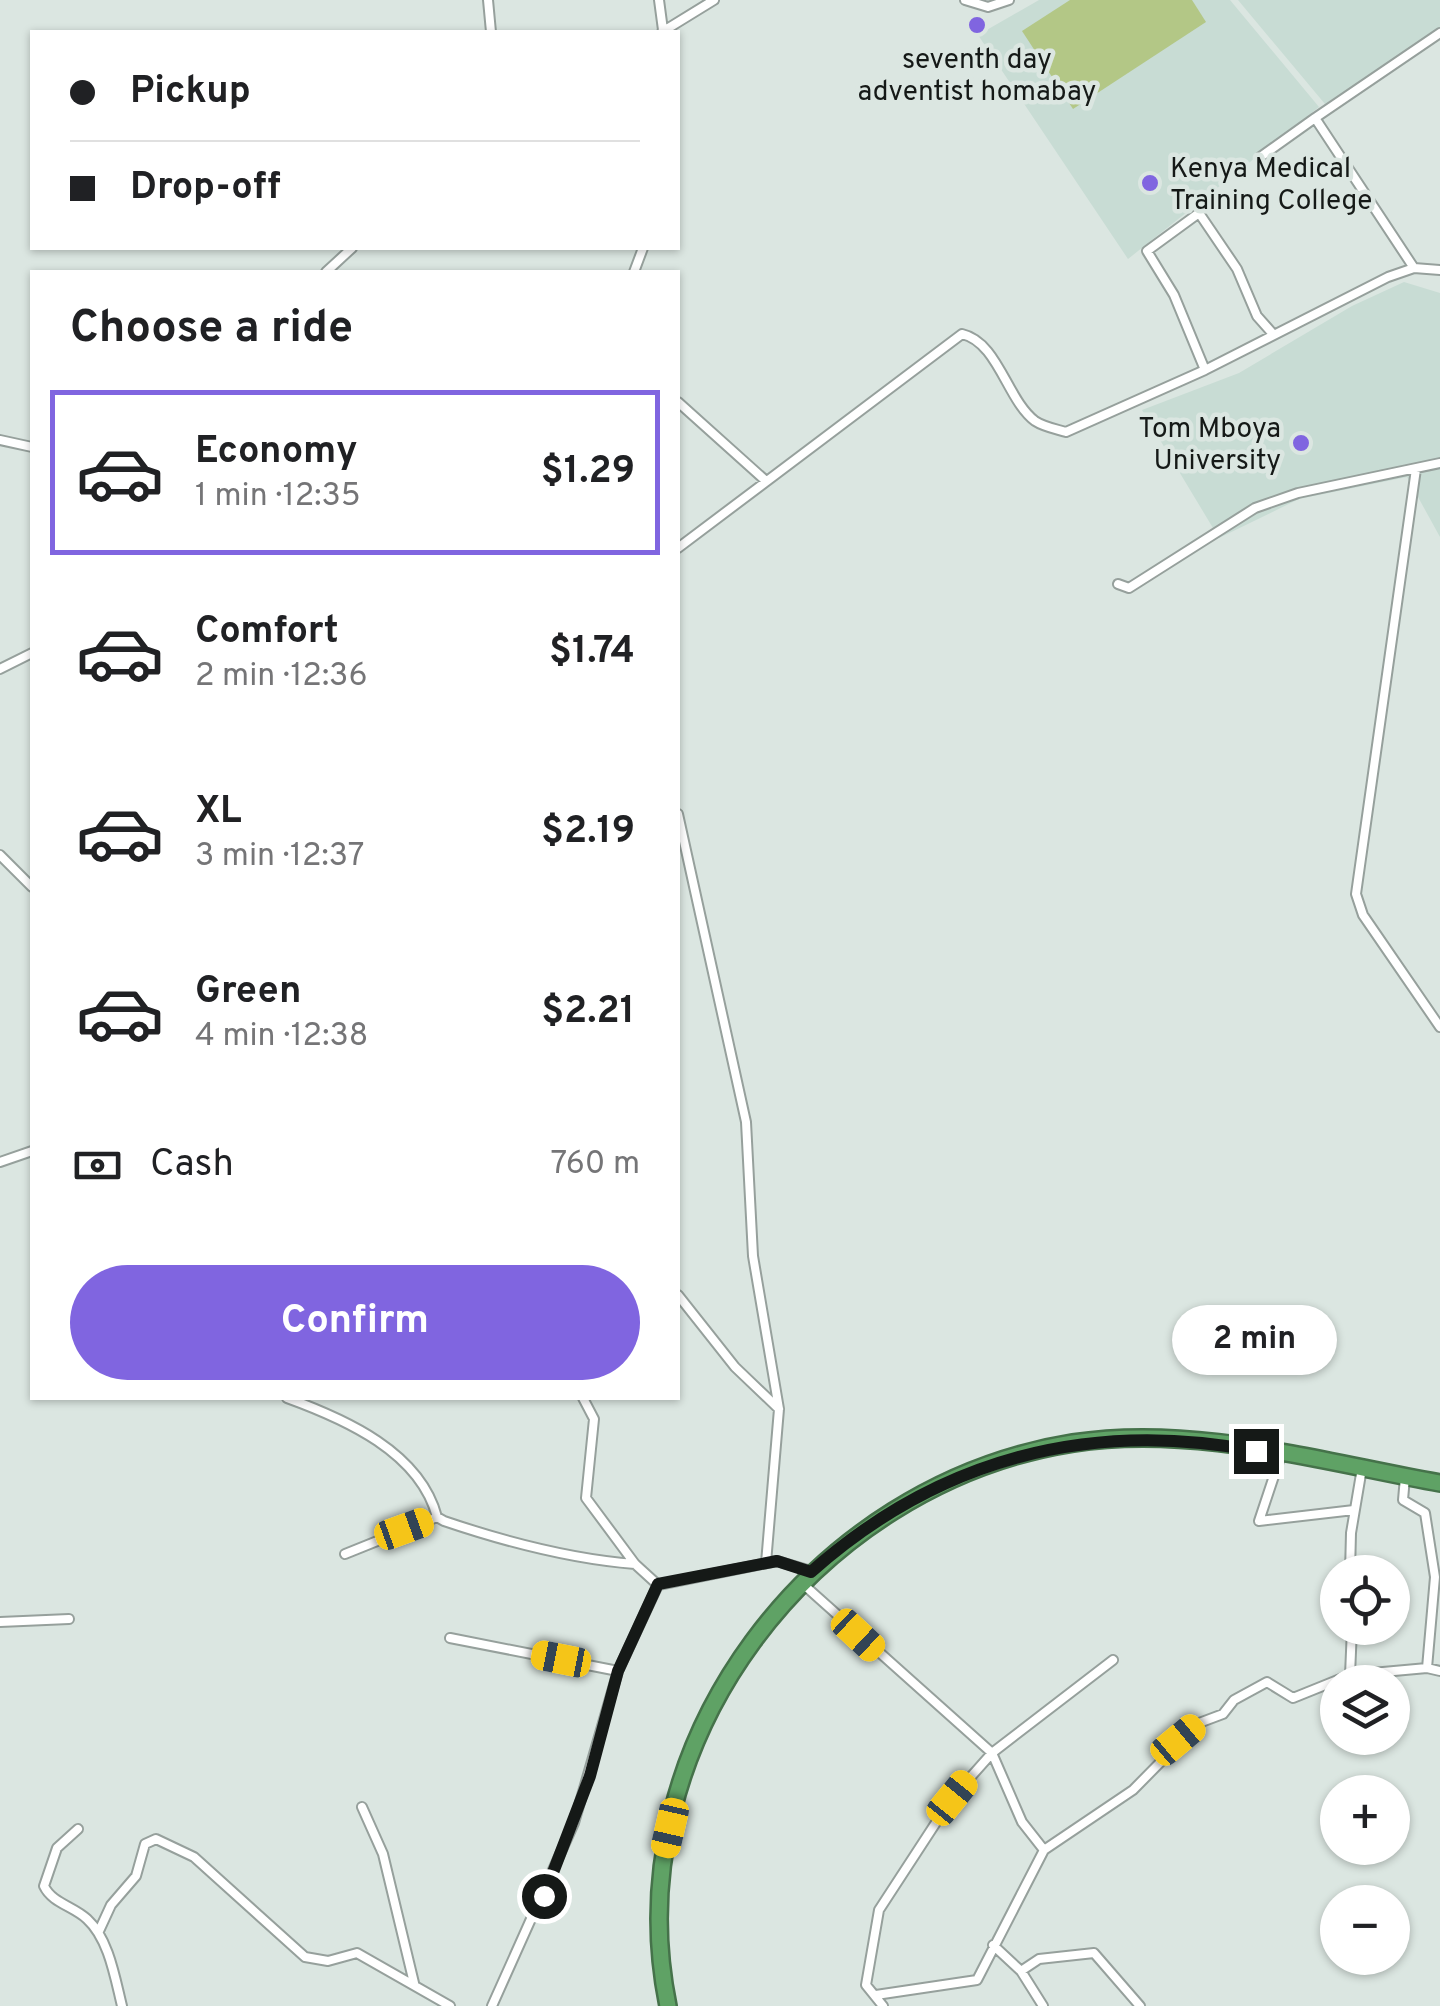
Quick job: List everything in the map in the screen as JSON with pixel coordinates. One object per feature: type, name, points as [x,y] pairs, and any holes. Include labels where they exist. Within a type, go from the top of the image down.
[{"type":"highway","points":[[668,2006],[660,1947],[661,1894],[665,1849],[684,1770],[740,1657],[806,1577],[860,1531],[908,1501],[1028,1452],[1130,1439],[1192,1442],[1440,1483]]},
{"type":"street","points":[[488,0],[491,30]]},
{"type":"street","points":[[659,0],[662,30]]},
{"type":"street","points":[[664,30],[714,0]]},
{"type":"street","points":[[965,0],[988,7],[1008,0]]},
{"type":"street","points":[[1258,158],[1438,39]]},
{"type":"street","points":[[1315,118],[1414,268]]},
{"type":"street","points":[[1204,370],[1174,295],[1147,251],[1199,213],[1236,269],[1257,316],[1273,334]]},
{"type":"street","points":[[328,270],[350,250]]},
{"type":"street","points":[[680,546],[962,334],[970,336],[985,351],[1034,420],[1066,432],[1414,268],[1440,270]]},
{"type":"street","points":[[680,404],[766,481]]},
{"type":"street","points":[[0,440],[30,447]]},
{"type":"street","points":[[1118,584],[1129,588],[1269,503],[1440,463]]},
{"type":"street","points":[[1416,469],[1356,894],[1363,914],[1440,1027]]},
{"type":"street","points":[[0,669],[30,654]]},
{"type":"street","points":[[680,823],[746,1122],[752,1256],[778,1409],[766,1563]]},
{"type":"street","points":[[0,855],[30,884]]},
{"type":"street","points":[[0,1162],[30,1152]]},
{"type":"street","points":[[680,1298],[735,1367],[778,1409]]},
{"type":"street","points":[[292,1400],[341,1418],[383,1447],[429,1489],[437,1517]]},
{"type":"street","points":[[584,1400],[594,1419],[586,1498],[635,1564],[658,1584]]},
{"type":"street","points":[[1282,1455],[1259,1521],[1354,1510]]},
{"type":"street","points":[[1351,1555],[1362,1468]]},
{"type":"street","points":[[1405,1477],[1402,1500],[1425,1513],[1435,1577],[1427,1668]]},
{"type":"street","points":[[344,1554],[437,1517],[505,1542],[598,1561],[635,1564]]},
{"type":"street","points":[[658,1584],[786,1562],[992,1752],[1022,1822],[1044,1850]]},
{"type":"street","points":[[492,2006],[574,1824],[618,1671],[658,1584]]},
{"type":"street","points":[[0,1622],[69,1619]]},
{"type":"street","points":[[450,1638],[618,1671]]},
{"type":"street","points":[[884,2006],[866,1985],[880,1910],[929,1830],[992,1752],[1113,1660]]},
{"type":"street","points":[[1410,1670],[1440,1671]]},
{"type":"street","points":[[876,1995],[972,1982],[1044,1850],[1133,1790],[1199,1722],[1223,1714],[1234,1700],[1260,1684],[1267,1682],[1293,1698],[1320,1688]]},
{"type":"street","points":[[362,1807],[383,1854],[414,1982]]},
{"type":"street","points":[[78,1829],[57,1848],[44,1886],[53,1898],[70,1906],[98,1931],[122,2006]]},
{"type":"street","points":[[98,1931],[111,1904],[136,1876],[148,1840],[156,1840],[194,1857],[305,1958],[328,1961],[356,1953],[414,1982],[450,2006]]},
{"type":"street","points":[[993,1945],[1021,1971],[1043,2006]]},
{"type":"street","points":[[1021,1971],[1039,1959],[1094,1953],[1140,2006]]},
{"type":"shaded area","name":"Kenya Medical Training College","points":[[1039,0],[1230,0],[1319,107],[1128,259],[978,35]]},
{"type":"shaded area","points":[[1238,0],[1440,0],[1440,29],[1325,104]]},
{"type":"shaded area","name":"Tom Mboya University","points":[[1404,282],[1440,293],[1440,537],[1407,477],[1299,499],[1219,538],[1142,410],[1239,373],[1352,306]]},
{"type":"green space","points":[[1070,0],[1192,0],[1206,22],[1073,109],[1022,31]]},
{"type":"place","name":"seventh day adventist homabay","points":[[977,25]]},
{"type":"place","name":"Kenya Medical Training College","points":[[1150,183]]},
{"type":"place","name":"Tom Mboya University","points":[[1301,443]]},
{"type":"route","points":[[544,1896],[590,1776],[618,1671],[658,1584],[777,1561],[811,1572],[860,1531],[908,1501],[1028,1452],[1075,1442],[1130,1439],[1256,1451]]}]
